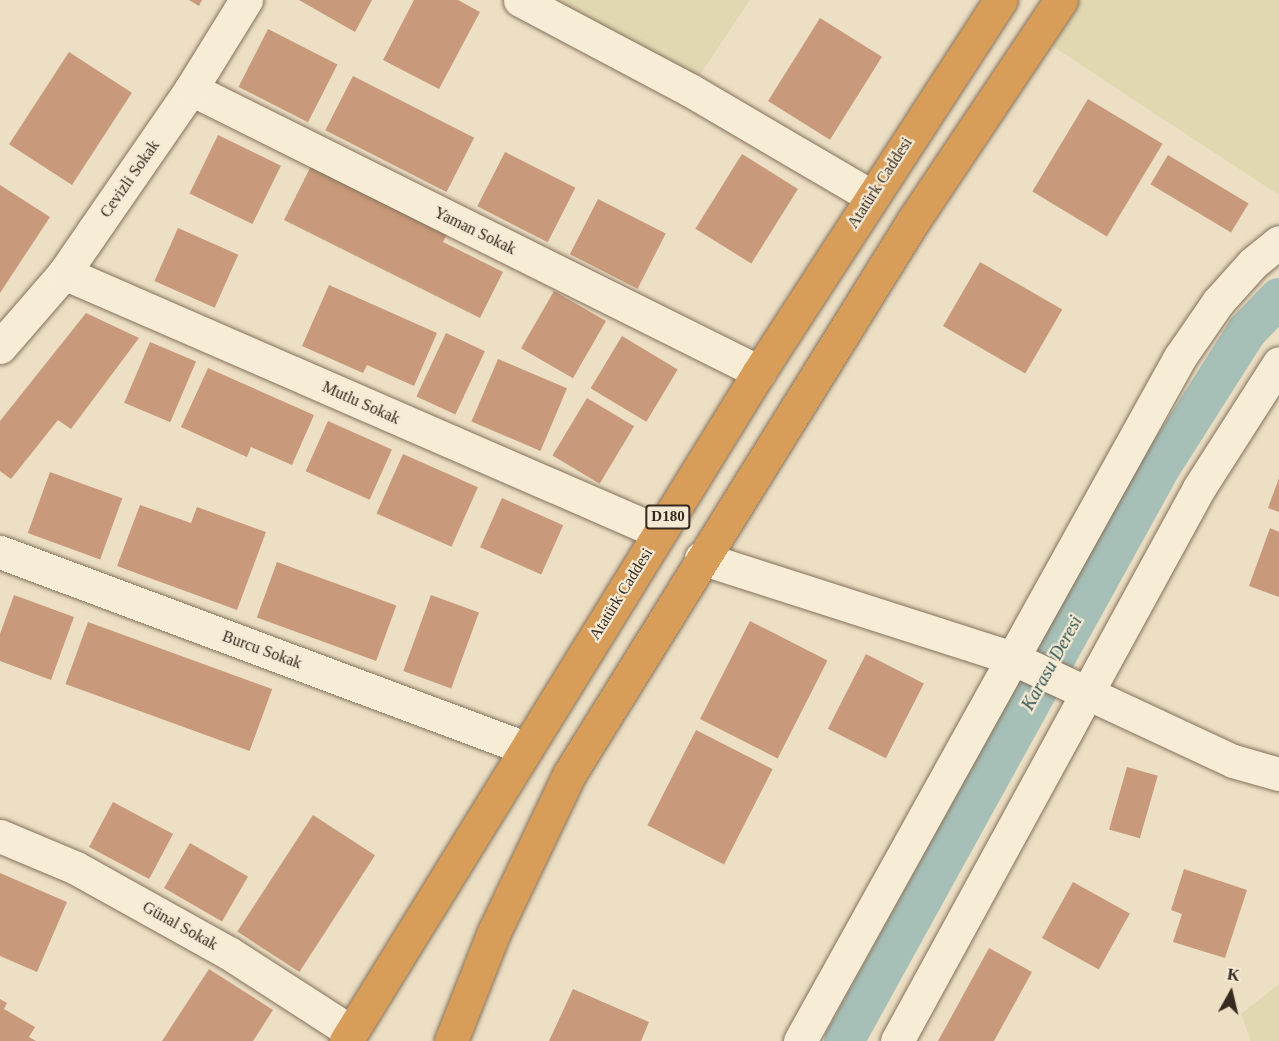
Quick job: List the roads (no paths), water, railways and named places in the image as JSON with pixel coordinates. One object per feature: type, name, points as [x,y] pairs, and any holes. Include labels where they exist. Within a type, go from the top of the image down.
[{"type":"highway","name":"Atatürk Caddesi","points":[[348,1036],[759,372],[871,196],[1001,0]]},
{"type":"highway","name":"D180","points":[[451,1041],[494,932],[570,773],[701,558],[913,221],[1061,0]]},
{"type":"street","name":"Cevizli Sokak","points":[[0,348],[64,273],[191,89],[246,0]]},
{"type":"street","points":[[520,0],[690,90],[871,196]]},
{"type":"street","name":"Yaman Sokak","points":[[191,89],[759,372]]},
{"type":"street","points":[[800,1041],[1180,357],[1218,302],[1253,262],[1279,242]]},
{"type":"street","name":"Mutlu Sokak","points":[[64,273],[659,532]]},
{"type":"street","points":[[897,1041],[1090,693],[1199,488],[1279,363]]},
{"type":"street","name":"Burcu Sokak","points":[[0,552],[525,748]]},
{"type":"street","points":[[701,558],[1012,658],[1233,760],[1279,774]]},
{"type":"street","name":"Günal Sokak","points":[[0,836],[76,868],[198,936],[348,1036]]},
{"type":"waterway","name":"Karasu Deresi","points":[[844,1041],[1160,468],[1247,331],[1279,298]]}]
